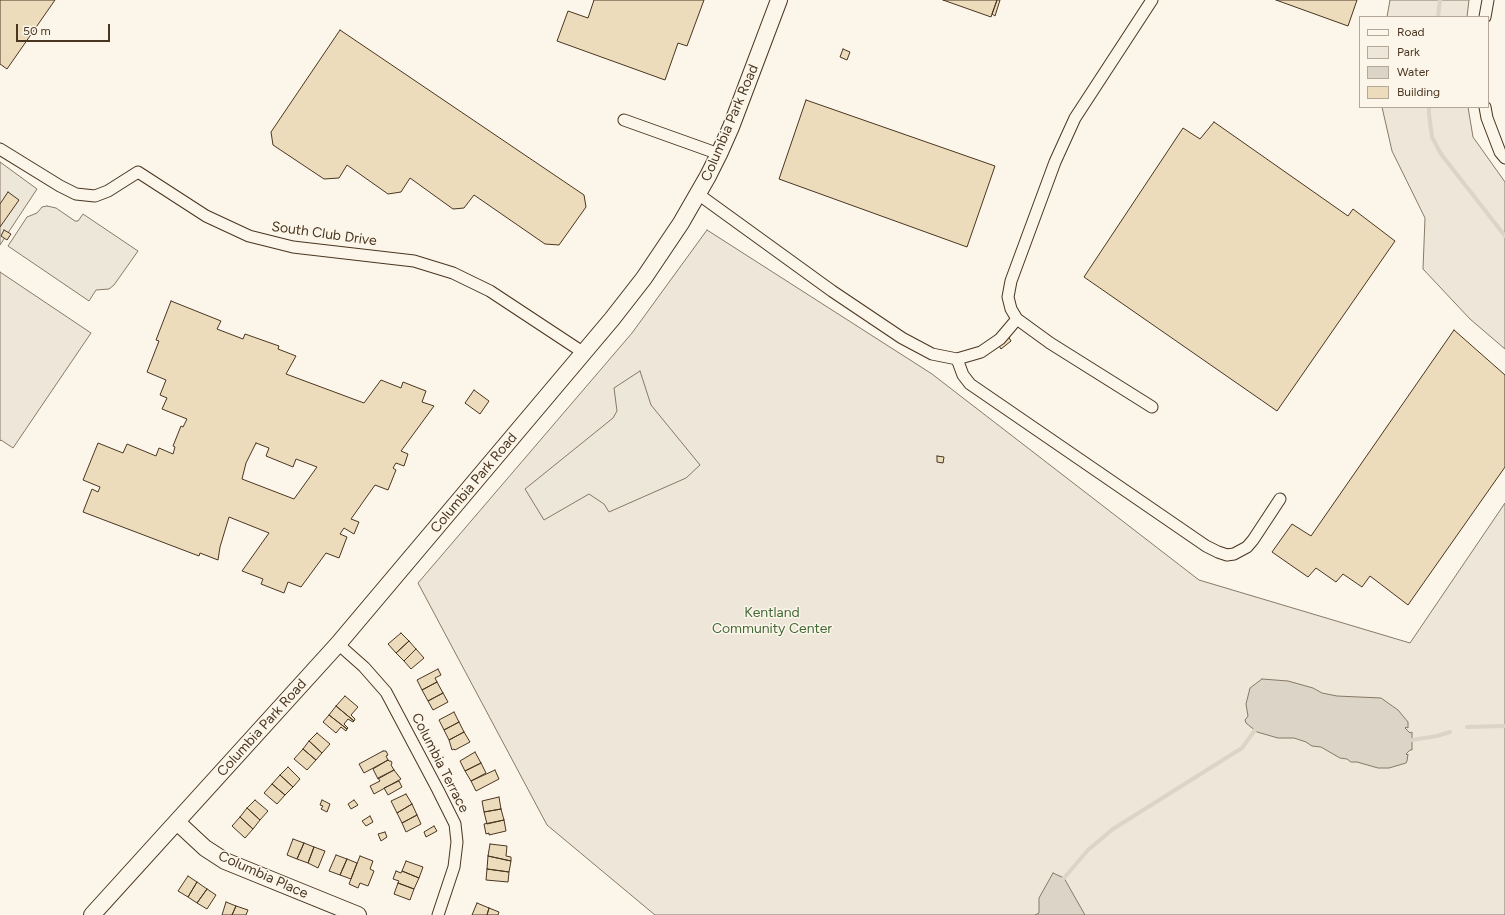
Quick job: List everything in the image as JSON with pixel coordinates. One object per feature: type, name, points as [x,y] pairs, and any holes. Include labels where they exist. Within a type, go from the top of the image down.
[{"type":"street","name":"Columbia Park Road","points":[[92,915],[338,644],[584,353],[644,278],[668,244],[720,154],[779,0]]},
{"type":"street","points":[[1152,0],[1075,118],[1055,162],[1011,281],[1008,297],[1011,310],[1017,318],[1050,343],[1152,407]]},
{"type":"street","points":[[1485,16],[1488,0]]},
{"type":"street","points":[[1485,108],[1487,118],[1500,152],[1505,158]]},
{"type":"street","points":[[624,120],[720,154]]},
{"type":"street","name":"South Club Drive","points":[[0,149],[60,186],[76,194],[95,196],[108,191],[138,172],[206,216],[249,236],[293,247],[414,261],[453,273],[490,291],[584,353]]},
{"type":"street","points":[[698,194],[832,291],[902,338],[932,354],[957,359],[981,352],[1000,339],[1017,318]]},
{"type":"street","points":[[957,359],[963,375],[970,384],[1206,546],[1218,552],[1227,555],[1234,554],[1241,552],[1247,547],[1280,499]]},
{"type":"street","name":"Columbia Terrace","points":[[338,644],[364,667],[386,692],[455,824],[457,842],[454,867],[438,915]]},
{"type":"street","name":"Columbia Place","points":[[177,822],[205,848],[225,861],[358,915]]},
{"type":"green space","points":[[1390,0],[1469,0],[1467,16],[1387,16]]},
{"type":"green space","points":[[1382,108],[1468,108],[1473,137],[1505,182],[1505,349],[1470,319],[1423,269],[1425,218],[1392,151]]},
{"type":"green space","name":"Kentland Community Center","points":[[707,230],[932,374],[1199,580],[1410,643],[1505,503],[1505,915],[655,915],[547,825],[418,583],[632,333]]},
{"type":"green space","points":[[0,272],[91,333],[13,448],[1,440],[0,441]]},
{"type":"shaded area","points":[[0,162],[37,189],[0,245]]},
{"type":"shaded area","points":[[47,206],[56,208],[75,221],[78,221],[83,214],[138,251],[114,285],[109,289],[96,290],[89,301],[8,246],[27,217],[37,213],[42,207]]},
{"type":"shaded area","points":[[640,371],[651,405],[700,465],[686,478],[609,512],[604,504],[589,494],[544,520],[525,489],[613,418],[617,411],[614,388]]},
{"type":"water","points":[[1262,679],[1288,681],[1313,688],[1322,693],[1337,696],[1381,698],[1398,710],[1408,722],[1408,728],[1405,728],[1410,733],[1412,732],[1412,750],[1406,754],[1408,754],[1406,763],[1389,768],[1378,768],[1357,762],[1351,762],[1347,759],[1340,758],[1321,747],[1312,746],[1306,742],[1294,738],[1278,738],[1257,732],[1246,723],[1245,720],[1248,716],[1246,704],[1250,688]]},
{"type":"water","points":[[1053,873],[1064,878],[1085,915],[1035,915],[1039,913],[1039,898]]},
{"type":"building","points":[[0,0],[55,0],[7,69],[0,64]]},
{"type":"building","points":[[594,0],[704,0],[687,46],[678,43],[665,80],[557,41],[568,11],[588,18]]},
{"type":"building","points":[[943,0],[997,0],[991,17]]},
{"type":"building","points":[[997,0],[1000,0],[995,16],[992,14]]},
{"type":"building","points":[[1276,0],[1357,0],[1348,26]]},
{"type":"building","points":[[340,30],[584,195],[586,207],[559,245],[545,244],[474,195],[464,208],[453,209],[410,178],[401,192],[388,194],[347,165],[339,178],[324,179],[273,145],[271,132]]},
{"type":"building","points":[[843,49],[850,52],[847,60],[840,57]]},
{"type":"building","points":[[806,100],[995,166],[967,247],[779,179]]},
{"type":"building","points":[[1214,122],[1348,216],[1353,209],[1395,241],[1277,411],[1084,277],[1183,128],[1200,139]]},
{"type":"building","points":[[8,192],[19,200],[0,227],[0,204]]},
{"type":"building","points":[[4,230],[11,234],[7,240],[1,236]]},
{"type":"building","points":[[171,301],[221,321],[217,329],[243,339],[245,334],[279,346],[278,349],[296,356],[286,374],[364,403],[381,380],[401,388],[403,382],[426,391],[422,402],[434,406],[401,451],[408,454],[404,466],[396,463],[393,468],[396,470],[388,490],[375,485],[351,519],[359,522],[354,534],[344,528],[340,534],[347,537],[339,558],[326,553],[301,587],[288,582],[284,593],[261,584],[263,579],[242,571],[269,533],[229,517],[220,547],[218,560],[200,553],[199,556],[83,512],[92,489],[98,492],[100,487],[83,480],[98,443],[123,453],[127,444],[156,456],[159,448],[173,454],[175,447],[173,446],[181,426],[183,427],[187,419],[162,409],[167,398],[160,395],[166,380],[147,372],[159,341],[156,340]],"holes":[[[256,443],[269,448],[266,456],[293,467],[296,459],[317,467],[294,499],[242,479],[246,463]]]},
{"type":"building","points":[[1454,330],[1505,375],[1505,467],[1408,605],[1370,576],[1362,587],[1343,574],[1336,582],[1316,568],[1308,577],[1272,552],[1292,524],[1311,536]]},
{"type":"building","points":[[1008,336],[1011,341],[1001,349],[996,341]]},
{"type":"building","points":[[474,390],[489,401],[480,414],[465,403]]},
{"type":"building","points":[[937,456],[944,457],[943,463],[937,462]]},
{"type":"building","points":[[401,633],[409,641],[396,653],[388,644]]},
{"type":"building","points":[[409,641],[416,649],[404,661],[396,653]]},
{"type":"building","points":[[416,649],[424,658],[411,669],[404,661]]},
{"type":"building","points":[[438,669],[441,675],[435,678],[437,682],[422,690],[417,680]]},
{"type":"building","points":[[437,682],[443,693],[428,701],[422,690]]},
{"type":"building","points":[[443,693],[448,702],[433,710],[428,701]]},
{"type":"building","points":[[345,696],[358,707],[351,715],[355,719],[354,721],[336,706]]},
{"type":"building","points":[[336,706],[354,721],[353,722],[348,719],[344,724],[348,728],[347,729],[329,715]]},
{"type":"building","points":[[454,712],[459,722],[444,730],[439,720]]},
{"type":"building","points":[[329,715],[347,729],[346,731],[341,727],[336,733],[323,722]]},
{"type":"building","points":[[459,722],[464,732],[449,740],[444,730]]},
{"type":"building","points":[[464,732],[470,742],[455,750],[452,750],[449,740]]},
{"type":"building","points":[[317,733],[330,744],[322,753],[309,741]]},
{"type":"building","points":[[309,741],[322,753],[316,760],[303,749]]},
{"type":"building","points":[[303,749],[316,760],[307,770],[294,759]]},
{"type":"building","points":[[383,751],[386,751],[388,760],[364,773],[359,764]]},
{"type":"building","points":[[475,752],[481,763],[465,771],[460,761]]},
{"type":"building","points":[[388,760],[391,761],[391,765],[394,770],[378,779],[373,769]]},
{"type":"building","points":[[481,763],[486,773],[471,781],[465,771]]},
{"type":"building","points":[[288,767],[300,779],[293,787],[280,775]]},
{"type":"building","points":[[394,770],[401,779],[374,794],[370,786],[380,781],[378,778]]},
{"type":"building","points":[[495,770],[499,779],[476,791],[471,781]]},
{"type":"building","points":[[280,775],[293,787],[285,795],[272,784]]},
{"type":"building","points":[[399,781],[402,787],[388,795],[384,788]]},
{"type":"building","points":[[272,784],[285,795],[277,804],[264,793]]},
{"type":"building","points":[[406,794],[412,804],[397,813],[391,801]]},
{"type":"building","points":[[499,797],[501,809],[484,812],[482,801]]},
{"type":"building","points":[[255,800],[268,811],[260,820],[247,808]]},
{"type":"building","points":[[322,800],[330,804],[327,812],[321,809],[323,806],[320,805]]},
{"type":"building","points":[[354,800],[358,805],[351,809],[348,804]]},
{"type":"building","points":[[412,804],[417,815],[402,823],[397,813]]},
{"type":"building","points":[[247,808],[260,820],[253,829],[240,817]]},
{"type":"building","points":[[501,809],[504,820],[487,824],[484,812]]},
{"type":"building","points":[[417,815],[421,824],[406,832],[402,823]]},
{"type":"building","points":[[370,816],[373,822],[366,826],[362,821]]},
{"type":"building","points":[[240,817],[253,829],[245,838],[232,826]]},
{"type":"building","points":[[504,820],[506,831],[489,835],[489,833],[486,834],[484,824]]},
{"type":"building","points":[[434,826],[437,831],[426,837],[424,832]]},
{"type":"building","points":[[385,832],[387,837],[381,841],[378,834]]},
{"type":"building","points":[[293,839],[304,843],[297,859],[287,855]]},
{"type":"building","points":[[304,843],[314,847],[308,863],[297,859]]},
{"type":"building","points":[[490,844],[507,846],[506,856],[511,857],[511,861],[488,856]]},
{"type":"building","points":[[314,847],[325,851],[318,868],[308,863]]},
{"type":"building","points":[[336,855],[347,859],[340,875],[329,871]]},
{"type":"building","points":[[360,856],[373,861],[370,869],[374,871],[368,886],[360,883],[358,888],[349,884]]},
{"type":"building","points":[[488,856],[511,861],[509,872],[487,869]]},
{"type":"building","points":[[347,859],[357,863],[351,879],[340,875]]},
{"type":"building","points":[[406,861],[423,867],[419,878],[402,871]]},
{"type":"building","points":[[487,869],[509,872],[508,882],[486,880]]},
{"type":"building","points":[[396,871],[401,873],[402,871],[419,878],[414,889],[398,883],[399,881],[393,879]]},
{"type":"building","points":[[188,876],[197,882],[188,897],[178,891]]},
{"type":"building","points":[[197,882],[207,889],[197,903],[188,897]]},
{"type":"building","points":[[398,883],[414,889],[410,900],[394,894]]},
{"type":"building","points":[[207,889],[216,895],[207,909],[197,903]]},
{"type":"building","points":[[226,902],[236,906],[232,915],[222,915]]},
{"type":"building","points":[[477,903],[489,908],[487,915],[472,915]]},
{"type":"building","points":[[236,906],[248,910],[246,915],[232,915]]},
{"type":"building","points":[[489,908],[499,912],[498,915],[487,915]]},
{"type":"waterway","points":[[1438,16],[1440,0]]},
{"type":"waterway","points":[[1429,108],[1432,137],[1441,154],[1505,236]]},
{"type":"waterway","points":[[1467,727],[1505,726]]},
{"type":"waterway","points":[[1064,878],[1088,850],[1113,829],[1242,748],[1255,730]]},
{"type":"waterway","points":[[1412,740],[1437,736],[1450,732]]}]
